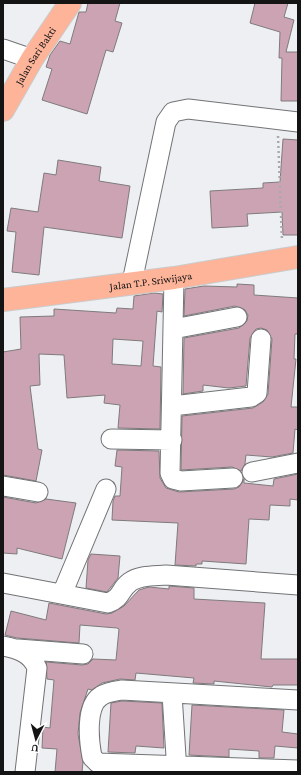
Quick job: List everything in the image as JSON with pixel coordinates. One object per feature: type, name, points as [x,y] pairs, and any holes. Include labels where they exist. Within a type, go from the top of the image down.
[{"type":"main road","name":"Jalan Sari Bakti","points":[[3,110],[32,58],[70,3]]},
{"type":"main road","name":"Jalan T.P. Sriwijaya","points":[[3,300],[132,282],[174,278],[290,258]]},
{"type":"street","points":[[3,49],[32,58]]},
{"type":"street","points":[[132,282],[166,122],[173,112],[188,109],[298,122]]},
{"type":"street","points":[[174,278],[172,440],[170,473],[173,479],[181,481],[233,478]]},
{"type":"street","points":[[173,329],[237,317]]},
{"type":"street","points":[[172,406],[252,397],[257,393],[262,339]]},
{"type":"street","points":[[111,439],[172,440]]},
{"type":"street","points":[[252,472],[298,463]]},
{"type":"street","points":[[3,486],[38,492]]},
{"type":"street","points":[[62,594],[106,489]]},
{"type":"street","points":[[3,583],[108,603],[117,599],[130,581],[147,576],[166,575],[298,586]]},
{"type":"street","points":[[11,648],[82,654]]},
{"type":"street","points":[[11,648],[34,660],[37,668],[26,772]]},
{"type":"street","points":[[298,700],[122,690],[110,692],[99,697],[90,717],[90,745],[92,757],[98,763],[176,769],[298,770]]},
{"type":"street","points":[[172,694],[176,769]]},
{"type":"path","points":[[277,120],[290,258]]},
{"type":"building","points":[[88,3],[120,3],[115,21],[122,23],[113,52],[106,50],[87,114],[42,100],[52,69],[46,67],[50,55],[60,41],[70,44],[79,12],[86,12]]},
{"type":"building","points":[[255,3],[288,3],[284,17],[294,20],[286,52],[298,52],[298,101],[281,101],[282,58],[279,58],[280,32],[250,23]]},
{"type":"building","points":[[283,139],[298,140],[298,235],[283,235],[282,212],[247,214],[248,226],[212,228],[210,191],[263,188],[263,183],[280,182]]},
{"type":"building","points":[[58,160],[101,167],[99,181],[130,186],[122,238],[44,227],[39,275],[12,272],[16,232],[7,231],[11,208],[38,212],[44,173],[56,175]]},
{"type":"building","points":[[237,284],[254,285],[254,295],[298,298],[298,334],[295,334],[294,359],[296,359],[291,407],[298,407],[298,430],[295,429],[293,453],[272,457],[246,455],[245,464],[241,471],[232,467],[181,470],[182,416],[253,408],[263,402],[268,394],[272,339],[267,330],[261,328],[256,329],[250,338],[246,386],[229,388],[203,385],[203,391],[183,394],[184,338],[239,328],[247,321],[248,315],[245,310],[235,306],[184,316],[185,289],[204,286],[237,287]]},
{"type":"building","points":[[154,293],[163,294],[162,312],[157,311],[153,366],[161,367],[160,429],[118,428],[120,405],[104,403],[105,395],[67,398],[64,355],[39,354],[40,385],[30,386],[38,449],[42,450],[36,481],[3,475],[3,352],[21,349],[20,317],[54,316],[54,309],[116,313],[117,308],[133,309],[134,296]],"holes":[[[113,339],[143,341],[141,366],[112,364]]]},
{"type":"building","points":[[117,450],[159,451],[160,478],[166,488],[179,492],[234,489],[239,487],[244,479],[244,483],[273,486],[274,479],[298,474],[298,500],[290,499],[290,506],[270,505],[269,520],[249,519],[246,564],[202,561],[202,564],[196,564],[196,566],[175,565],[178,523],[112,520],[113,501],[115,496],[120,496],[122,467],[115,466]]},
{"type":"building","points":[[3,497],[36,503],[46,499],[76,503],[62,559],[17,548],[17,554],[3,553]]},
{"type":"building","points":[[91,554],[120,556],[118,578],[107,592],[86,588],[88,560]]},
{"type":"building","points":[[169,586],[194,588],[194,599],[265,603],[261,659],[298,659],[298,685],[273,685],[272,687],[214,681],[214,684],[193,683],[194,678],[136,673],[135,680],[120,679],[102,683],[92,690],[88,689],[80,713],[78,734],[83,762],[82,772],[55,772],[57,749],[42,748],[43,727],[50,728],[54,680],[47,679],[46,662],[82,665],[88,664],[93,659],[116,660],[119,629],[80,625],[79,643],[17,638],[5,635],[11,611],[46,620],[49,603],[106,614],[112,613],[124,606],[139,590],[149,587],[169,589]]},
{"type":"building","points":[[122,701],[162,703],[164,748],[136,746],[135,753],[108,752],[111,703]]},
{"type":"building","points":[[192,705],[284,710],[282,732],[298,734],[298,748],[275,746],[274,758],[259,758],[259,751],[229,749],[229,757],[189,755]]}]
